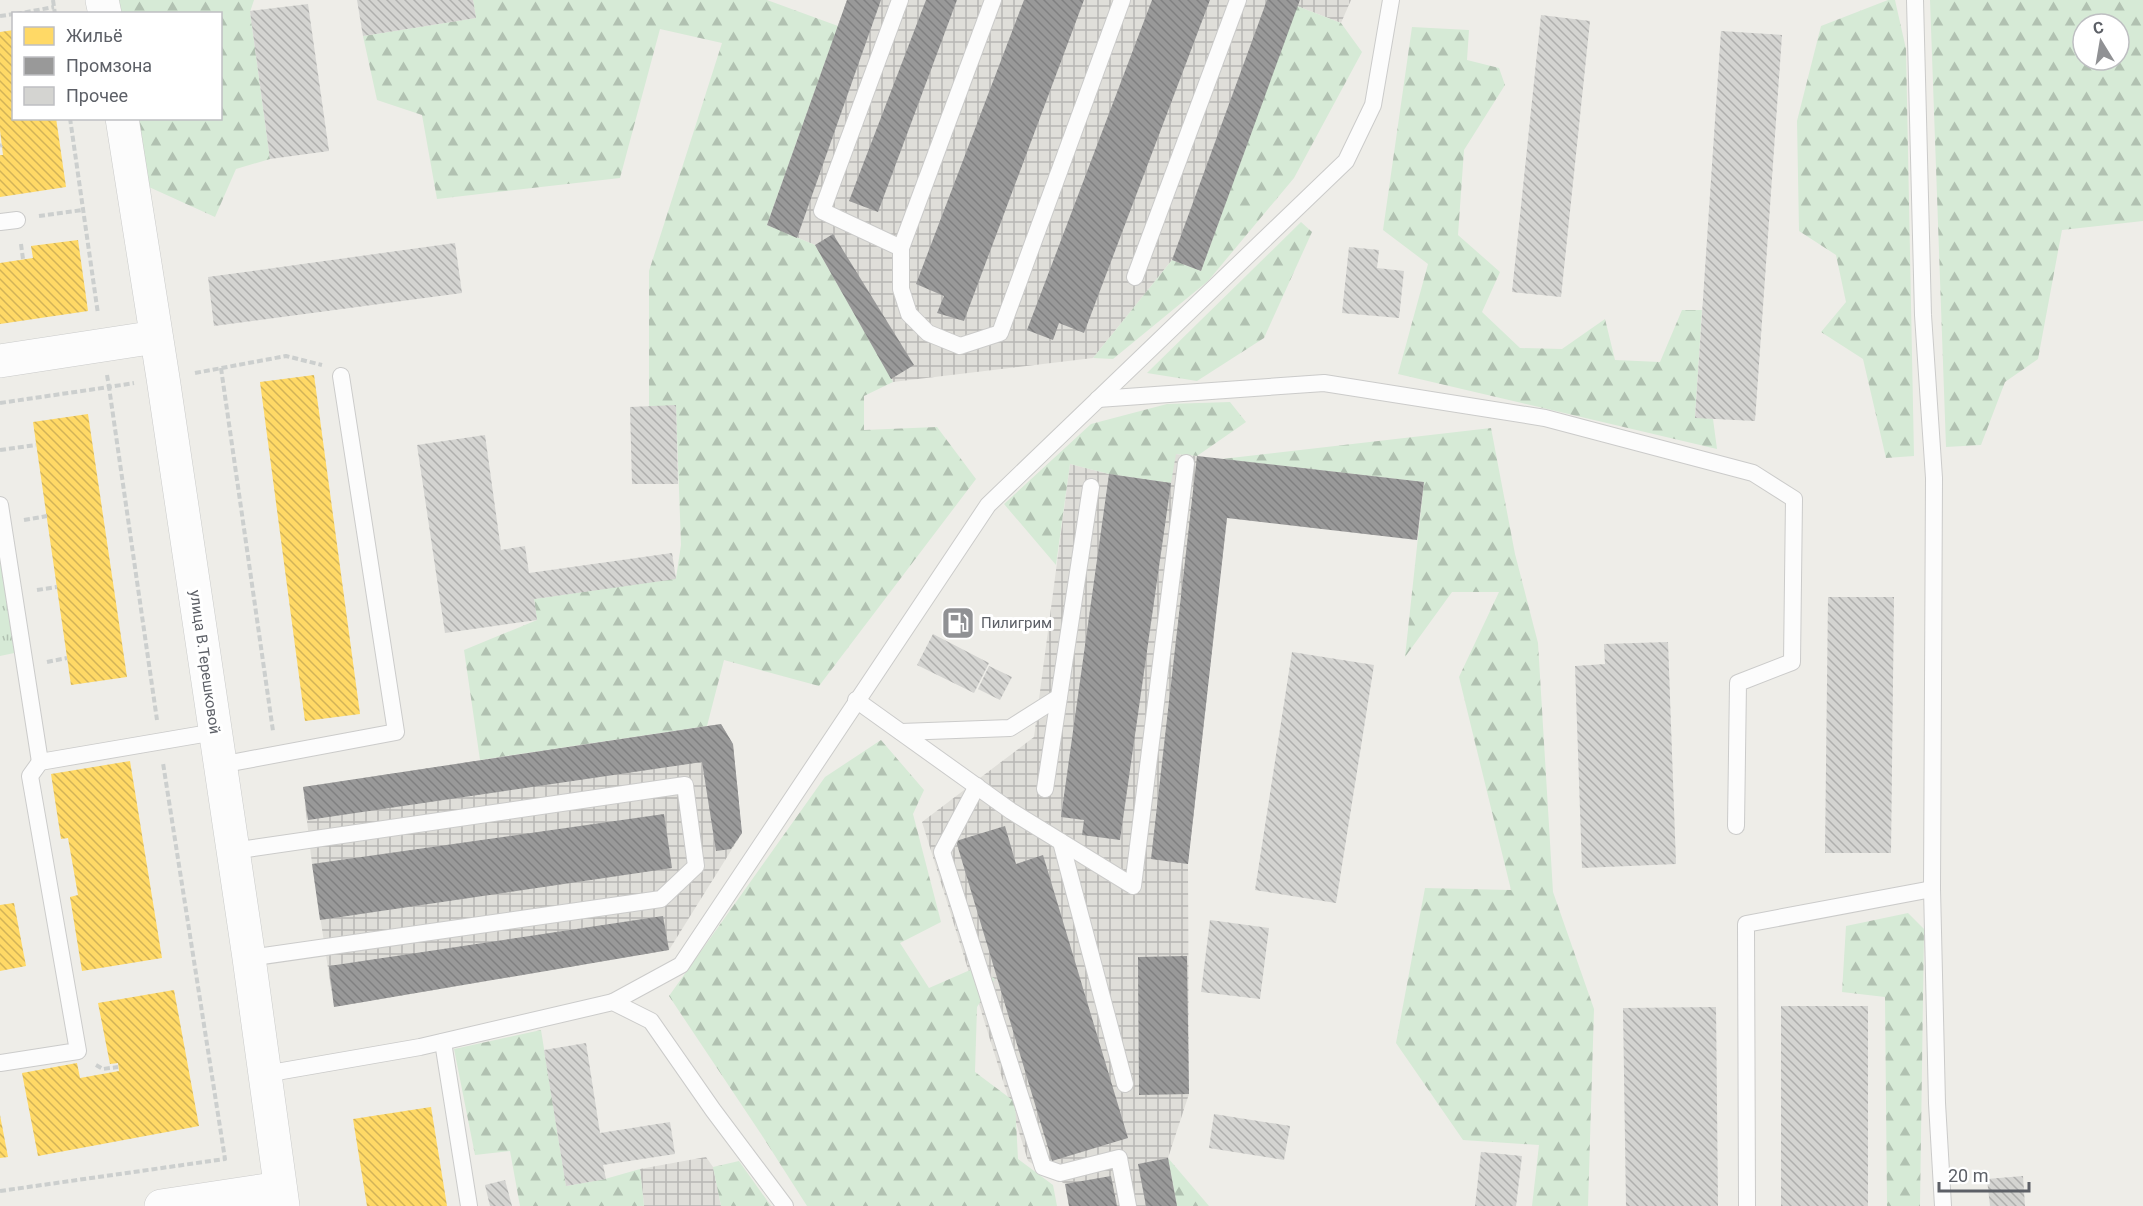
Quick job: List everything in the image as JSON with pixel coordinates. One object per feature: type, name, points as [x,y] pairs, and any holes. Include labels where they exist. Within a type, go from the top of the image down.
[{"type":"main road","name":"улица В.Терешковой","points":[[122,120],[249,958],[281,1197]]},
{"type":"main road","points":[[0,361],[156,337]]},
{"type":"main road","points":[[161,1206],[281,1197]]},
{"type":"lane","points":[[900,0],[822,211],[901,248]]},
{"type":"lane","points":[[993,0],[901,248],[901,289],[909,314],[927,333],[960,346],[1000,333],[1122,0]]},
{"type":"lane","points":[[1135,277],[1238,0]]},
{"type":"lane","points":[[265,1074],[443,1042],[613,1002],[681,965],[988,505],[1346,161],[1373,105],[1391,0]]},
{"type":"lane","points":[[1916,0],[1923,315],[1934,478],[1932,889],[1937,1103],[1943,1206]]},
{"type":"lane","points":[[0,222],[17,219]]},
{"type":"lane","points":[[220,765],[396,732],[341,376]]},
{"type":"lane","points":[[1098,399],[1324,383],[1545,418],[1753,473],[1794,499],[1792,663],[1738,683],[1736,826]]},
{"type":"lane","points":[[856,700],[1011,811],[1133,886],[1186,463]]},
{"type":"lane","points":[[1045,789],[1091,487]]},
{"type":"lane","points":[[0,505],[40,762],[30,776],[78,1051],[0,1063]]},
{"type":"lane","points":[[901,732],[1010,728],[1059,698]]},
{"type":"lane","points":[[40,762],[215,732]]},
{"type":"lane","points":[[233,851],[685,785],[696,866],[661,899],[249,958]]},
{"type":"lane","points":[[977,786],[942,852],[1043,1167],[1060,1173],[1119,1158],[1128,1206]]},
{"type":"lane","points":[[1061,842],[1125,1084]]},
{"type":"lane","points":[[1747,1206],[1746,924],[1932,889]]},
{"type":"lane","points":[[613,1002],[651,1021],[784,1206]]},
{"type":"lane","points":[[443,1042],[469,1206]]},
{"type":"path","points":[[53,0],[55,12]]},
{"type":"path","points":[[26,12],[54,7]]},
{"type":"path","points":[[70,120],[99,321]]},
{"type":"path","points":[[17,219],[83,210]]},
{"type":"path","points":[[221,368],[274,741]]},
{"type":"path","points":[[0,403],[109,387],[160,742],[225,1159],[0,1191]]},
{"type":"path","points":[[0,450],[36,445]]},
{"type":"shaded area","points":[[847,0],[1351,0],[1341,23],[1297,6],[1201,271],[1172,260],[1093,358],[893,382],[815,245],[767,225]]},
{"type":"shaded area","points":[[1175,454],[1222,459],[1216,517],[1227,518],[1188,864],[1189,1094],[1168,1158],[1177,1206],[1069,1206],[1065,1184],[1028,1161],[922,822],[1034,737],[1070,464],[1109,474],[1170,482]]},
{"type":"shaded area","points":[[721,724],[733,744],[742,833],[669,950],[334,1007],[312,864],[303,787]]},
{"type":"shaded area","points":[[706,1157],[713,1167],[721,1206],[644,1206],[640,1169]]},
{"type":"green space","points":[[119,0],[254,0],[250,12],[270,159],[236,169],[215,217],[149,187],[138,120],[222,120],[222,12],[121,12]]},
{"type":"green space","points":[[473,0],[767,0],[838,26],[767,225],[815,245],[893,382],[864,396],[864,430],[937,427],[976,479],[819,686],[724,660],[707,726],[480,760],[464,650],[537,620],[534,599],[676,578],[681,545],[676,406],[649,406],[649,271],[722,43],[660,29],[620,178],[437,199],[422,115],[377,100],[363,36],[476,18]]},
{"type":"green space","points":[[1888,0],[1895,0],[1906,49],[1914,456],[1886,458],[1863,359],[1821,332],[1846,302],[1836,255],[1799,231],[1797,121],[1821,26]]},
{"type":"green space","points":[[1930,0],[2143,0],[2143,221],[2062,230],[2038,359],[2005,382],[1981,445],[1946,447]]},
{"type":"green space","points":[[1297,6],[1341,23],[1362,52],[1294,178],[1208,281],[1113,359],[1093,358],[1172,260],[1201,271]]},
{"type":"green space","points":[[1412,27],[1469,30],[1467,60],[1499,68],[1505,85],[1464,150],[1458,235],[1500,272],[1482,312],[1520,348],[1562,349],[1605,319],[1615,360],[1660,362],[1682,310],[1702,310],[1695,417],[1713,419],[1717,449],[1398,374],[1428,264],[1383,230]]},
{"type":"green space","points":[[1301,222],[1312,232],[1264,338],[1197,381],[1147,373]]},
{"type":"green space","points":[[1230,402],[1246,422],[1197,456],[1176,454],[1171,483],[1109,474],[1070,464],[1056,565],[1004,504],[1091,424],[1167,404]]},
{"type":"green space","points":[[1491,428],[1515,554],[1538,643],[1553,892],[1594,1009],[1588,1206],[1532,1206],[1539,1145],[1463,1140],[1396,1043],[1425,888],[1511,890],[1459,677],[1499,592],[1452,592],[1405,657],[1424,482],[1222,459]]},
{"type":"green space","points":[[0,561],[19,652],[0,656]]},
{"type":"green space","points":[[881,740],[924,790],[913,814],[941,922],[900,943],[929,988],[977,967],[995,979],[977,1007],[975,1072],[1015,1102],[1018,1159],[1053,1185],[1057,1206],[807,1206],[669,996],[825,777]]},
{"type":"green space","points":[[1908,913],[1924,929],[1920,1206],[1887,1206],[1885,997],[1842,992],[1846,926]]},
{"type":"green space","points":[[541,1030],[566,1186],[605,1179],[640,1169],[644,1206],[520,1206],[510,1151],[475,1155],[454,1049]]},
{"type":"green space","points":[[1168,1158],[1209,1206],[1177,1206]]},
{"type":"green space","points":[[739,1161],[771,1206],[721,1206],[713,1167]]},
{"type":"building: Жильё","points":[[12,30],[12,120],[56,120],[66,187],[0,197],[0,155],[3,155],[0,130],[0,32]]},
{"type":"building: Жильё","points":[[78,240],[88,311],[0,324],[0,263],[33,258],[31,246]]},
{"type":"building: Жильё","points":[[314,375],[360,714],[305,721],[260,382]]},
{"type":"building: Жильё","points":[[88,414],[127,677],[71,685],[33,422]]},
{"type":"building: Жильё","points":[[130,761],[162,958],[82,971],[70,897],[78,895],[68,838],[61,839],[51,774]]},
{"type":"building: Жильё","points":[[14,903],[26,966],[0,971],[0,905]]},
{"type":"building: Жильё","points":[[174,990],[199,1126],[38,1156],[22,1073],[77,1063],[80,1078],[119,1071],[118,1063],[110,1064],[98,1003]]},
{"type":"building: Жильё","points":[[431,1107],[447,1206],[367,1206],[353,1119]]},
{"type":"building: Жильё","points":[[0,1115],[8,1157],[0,1158]]},
{"type":"building: Промзона","points":[[847,0],[881,0],[797,238],[767,225]]},
{"type":"building: Промзона","points":[[926,0],[957,0],[878,212],[849,201]]},
{"type":"building: Промзона","points":[[1024,0],[1084,0],[964,321],[937,313],[944,296],[916,284]]},
{"type":"building: Промзона","points":[[1152,0],[1210,0],[1084,333],[1059,323],[1053,340],[1027,330]]},
{"type":"building: Промзона","points":[[1267,0],[1300,0],[1201,271],[1172,260]]},
{"type":"building: Промзона","points":[[833,234],[914,365],[891,379],[815,245]]},
{"type":"building: Промзона","points":[[1197,456],[1424,482],[1417,540],[1227,518],[1188,864],[1151,859]]},
{"type":"building: Промзона","points":[[1109,474],[1171,483],[1120,840],[1082,835],[1084,820],[1061,817]]},
{"type":"building: Промзона","points":[[721,724],[733,744],[742,833],[731,849],[716,851],[702,762],[308,820],[303,787]]},
{"type":"building: Промзона","points":[[664,814],[672,868],[320,920],[312,864]]},
{"type":"building: Промзона","points":[[1005,826],[1016,864],[1043,855],[1128,1138],[1052,1161],[956,841]]},
{"type":"building: Промзона","points":[[663,916],[669,950],[334,1007],[329,966]]},
{"type":"building: Промзона","points":[[1187,956],[1189,1094],[1139,1095],[1138,957]]},
{"type":"building: Промзона","points":[[1168,1158],[1177,1206],[1146,1206],[1138,1164]]},
{"type":"building: Промзона","points":[[1111,1176],[1117,1206],[1069,1206],[1065,1184]]},
{"type":"building: Прочее","points":[[357,0],[473,0],[476,18],[363,36]]},
{"type":"building: Прочее","points":[[308,4],[329,151],[270,159],[250,11]]},
{"type":"building: Прочее","points":[[1541,15],[1590,21],[1561,297],[1512,292]]},
{"type":"building: Прочее","points":[[1721,31],[1782,35],[1755,421],[1695,418]]},
{"type":"building: Прочее","points":[[455,243],[462,293],[214,326],[208,277]]},
{"type":"building: Прочее","points":[[1349,247],[1379,250],[1377,268],[1404,271],[1399,318],[1342,313]]},
{"type":"building: Прочее","points":[[676,405],[678,484],[632,484],[630,407]]},
{"type":"building: Прочее","points":[[485,435],[501,550],[525,546],[529,573],[672,553],[676,579],[534,599],[537,620],[445,633],[417,445]]},
{"type":"building: Прочее","points":[[1828,597],[1894,597],[1891,853],[1825,853]]},
{"type":"building: Прочее","points":[[933,634],[989,663],[974,693],[917,665]]},
{"type":"building: Прочее","points":[[1668,642],[1676,864],[1582,868],[1575,666],[1605,664],[1604,644]]},
{"type":"building: Прочее","points":[[1292,652],[1374,665],[1336,903],[1255,890]]},
{"type":"building: Прочее","points":[[989,666],[1012,677],[1000,700],[978,689]]},
{"type":"building: Прочее","points":[[1210,920],[1269,928],[1260,999],[1201,992]]},
{"type":"building: Прочее","points":[[1781,1006],[1868,1006],[1868,1206],[1781,1206]]},
{"type":"building: Прочее","points":[[1716,1007],[1718,1206],[1626,1206],[1623,1008]]},
{"type":"building: Прочее","points":[[586,1043],[600,1133],[670,1122],[675,1154],[603,1165],[606,1179],[566,1186],[544,1050]]},
{"type":"building: Прочее","points":[[1214,1114],[1290,1126],[1284,1160],[1209,1148]]},
{"type":"building: Прочее","points":[[1481,1152],[1522,1156],[1516,1206],[1475,1206]]},
{"type":"building: Прочее","points":[[2023,1176],[2025,1206],[1990,1206],[1987,1179]]},
{"type":"building: Прочее","points":[[505,1180],[512,1206],[490,1206],[485,1185]]},
{"type":"place","name":"Пилигрим","points":[[958,623]]}]
